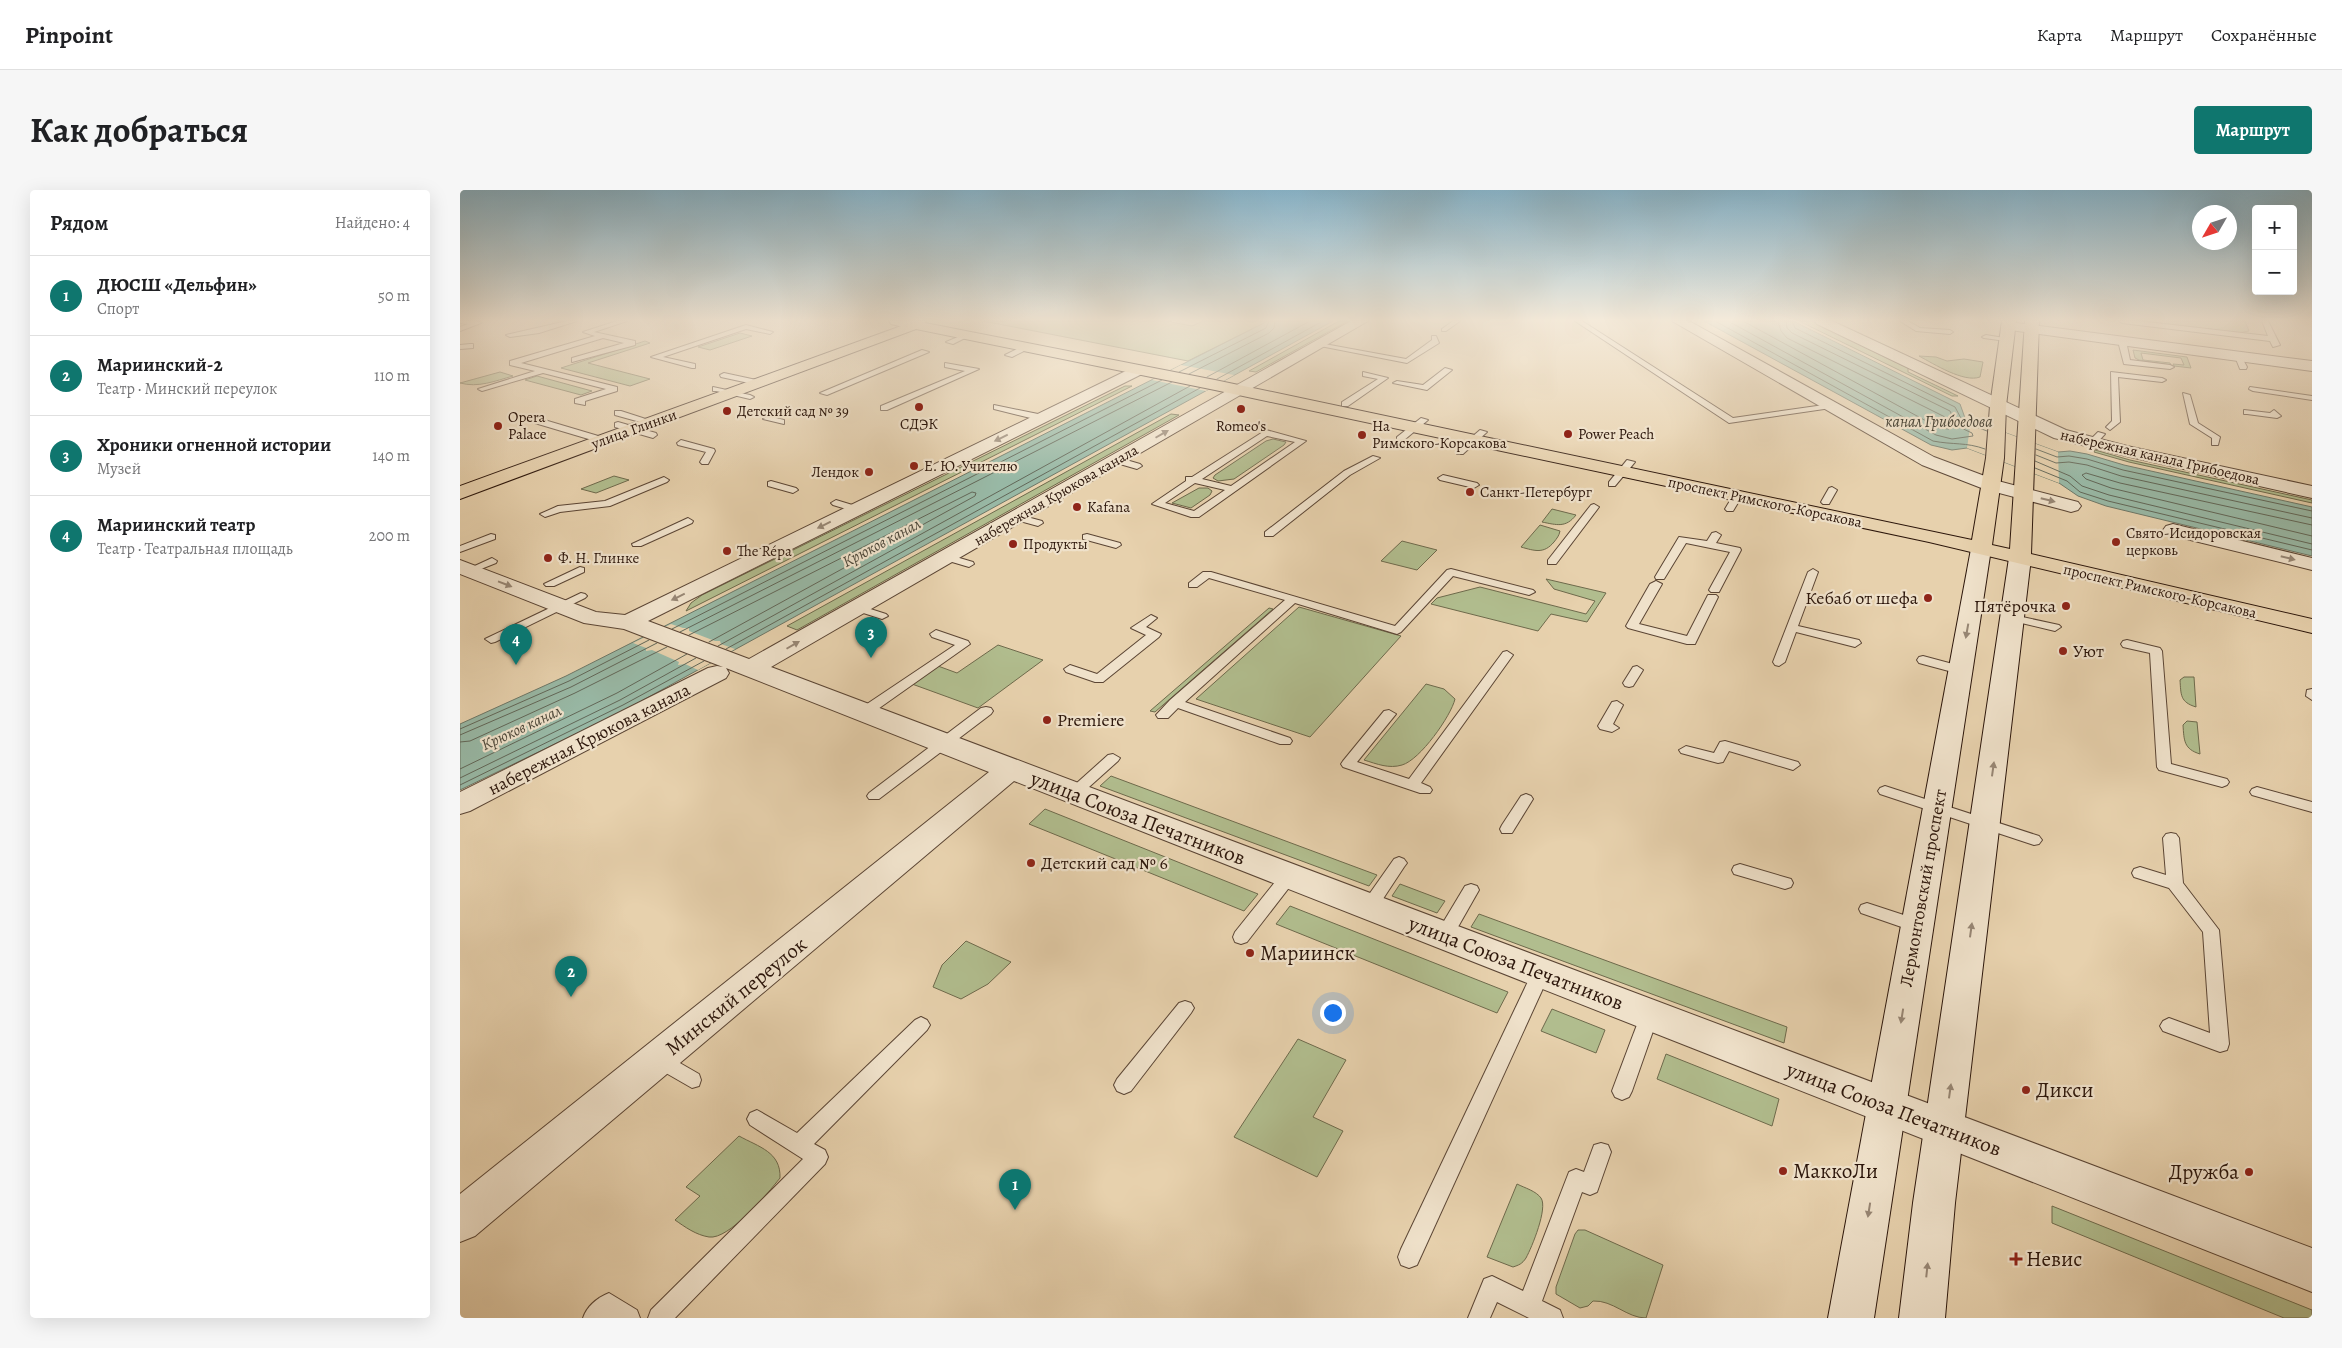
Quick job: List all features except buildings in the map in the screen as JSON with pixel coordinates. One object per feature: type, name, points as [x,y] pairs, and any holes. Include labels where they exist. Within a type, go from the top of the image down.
[{"type":"main road","name":"улица Глинки","points":[[460,482],[635,423],[724,385],[750,386],[780,374]]},
{"type":"main road","points":[[1176,374],[1233,385]]},
{"type":"main road","points":[[1998,406],[2002,374]]},
{"type":"main road","points":[[2020,551],[2029,374]]},
{"type":"main road","name":"проспект Римского-Корсакова","points":[[1233,385],[1358,403],[1413,429]]},
{"type":"main road","name":"проспект Римского-Корсакова","points":[[1233,385],[1413,429],[1622,473],[1734,503],[1982,542]]},
{"type":"main road","name":"Лермонтовский проспект","points":[[1982,542],[1995,458],[1998,406]]},
{"type":"main road","name":"улица Глинки","points":[[460,493],[594,438]]},
{"type":"main road","name":"проспект Римского-Корсакова","points":[[1622,473],[1829,496],[1982,542],[2312,626]]},
{"type":"main road","name":"проспект Римского-Корсакова","points":[[2020,551],[2312,612]]},
{"type":"street","points":[[463,559],[560,606],[592,618],[628,622],[1132,374]]},
{"type":"street","name":"набережная Крюкова канала","points":[[750,669],[1116,460],[1233,385],[1257,374]]},
{"type":"street","points":[[1773,374],[1928,461],[1991,485],[2070,506]]},
{"type":"street","name":"набережная канала Грибоедова","points":[[1931,374],[2026,420],[2060,434],[2096,438],[2312,492]]},
{"type":"street","points":[[2173,530],[2312,564]]},
{"type":"street","name":"Лермонтовский проспект","points":[[1851,1318],[1982,542]]},
{"type":"street","points":[[1922,1318],[1944,1128],[2013,618],[2020,551]]},
{"type":"street","points":[[463,559],[492,561],[612,608],[628,622]]},
{"type":"street","name":"улица Союза Печатников","points":[[628,622],[655,632],[719,665],[750,669],[2312,1270]]},
{"type":"street","name":"набережная Крюкова канала","points":[[460,804],[719,665]]},
{"type":"street","name":"Минский переулок","points":[[460,1222],[1012,770]]},
{"type":"lane","points":[[482,389],[531,374]]},
{"type":"lane","points":[[557,374],[614,389],[578,402],[582,403]]},
{"type":"lane","points":[[824,393],[872,374]]},
{"type":"lane","points":[[884,408],[965,374]]},
{"type":"lane","points":[[1358,403],[1384,378],[1366,374]]},
{"type":"lane","points":[[1397,383],[1424,388],[1443,374]]},
{"type":"lane","points":[[1659,374],[1732,421],[1831,406]]},
{"type":"lane","points":[[2110,427],[2116,422],[2114,374],[2162,380]]},
{"type":"lane","points":[[2248,381],[2253,389],[2267,397]]},
{"type":"lane","points":[[2286,386],[2292,394]]},
{"type":"lane","points":[[2253,389],[2312,398]]},
{"type":"lane","points":[[2186,396],[2194,424],[2216,437],[2215,443]]},
{"type":"lane","points":[[997,407],[1043,418]]},
{"type":"lane","points":[[781,422],[767,419],[783,412]]},
{"type":"lane","points":[[2246,412],[2277,416],[2274,412]]},
{"type":"lane","points":[[531,419],[594,438]]},
{"type":"lane","points":[[1266,433],[1302,441],[1195,515],[1158,504],[1190,479],[1266,433]]},
{"type":"lane","points":[[682,443],[711,451],[706,462]]},
{"type":"lane","points":[[1269,534],[1347,473],[1376,458]]},
{"type":"lane","points":[[1116,460],[1137,466]]},
{"type":"lane","points":[[1443,478],[1474,485]]},
{"type":"lane","points":[[1190,479],[1232,489]]},
{"type":"lane","points":[[545,514],[558,509],[607,504],[664,480]]},
{"type":"lane","points":[[771,484],[793,490]]},
{"type":"lane","points":[[836,503],[856,509]]},
{"type":"lane","points":[[1552,562],[1594,507]]},
{"type":"lane","points":[[1016,518],[1038,524]]},
{"type":"lane","points":[[637,544],[688,521]]},
{"type":"lane","points":[[1710,545],[1716,535]]},
{"type":"lane","points":[[463,559],[491,537]]},
{"type":"lane","points":[[1087,537],[1116,545]]},
{"type":"lane","points":[[1683,539],[1710,545],[1736,550],[1691,640],[1632,626],[1683,539]]},
{"type":"lane","points":[[946,557],[969,564]]},
{"type":"lane","points":[[550,584],[580,570]]},
{"type":"lane","points":[[1193,585],[1207,574],[1397,630],[1451,572],[1529,592]]},
{"type":"lane","points":[[1779,662],[1813,572]]},
{"type":"lane","points":[[491,639],[581,596]]},
{"type":"lane","points":[[1162,715],[1293,599]]},
{"type":"lane","points":[[858,608],[882,616]]},
{"type":"lane","points":[[1070,670],[1099,679],[1156,634],[1137,628],[1151,618]]},
{"type":"lane","points":[[2013,618],[2056,627]]},
{"type":"lane","points":[[1792,628],[1855,643]]},
{"type":"lane","points":[[863,712],[964,644],[936,634]]},
{"type":"lane","points":[[2127,644],[2156,651],[2164,767],[2222,782]]},
{"type":"lane","points":[[1389,714],[1348,764],[1418,788],[1507,655]]},
{"type":"lane","points":[[1923,660],[1960,670]]},
{"type":"lane","points":[[1629,683],[1637,670]]},
{"type":"lane","points":[[1175,704],[1285,741]]},
{"type":"lane","points":[[1612,728],[1605,726],[1617,705]]},
{"type":"lane","points":[[874,796],[986,711]]},
{"type":"lane","points":[[1686,750],[1718,759],[1725,745],[1793,765]]},
{"type":"lane","points":[[1074,793],[1113,758]]},
{"type":"lane","points":[[1885,791],[1937,806],[1985,825],[2034,840]]},
{"type":"lane","points":[[2257,792],[2312,807]]},
{"type":"lane","points":[[1507,829],[1526,799]]},
{"type":"lane","points":[[2171,838],[2174,884]]},
{"type":"lane","points":[[1369,907],[1399,863]]},
{"type":"lane","points":[[1740,870],[1785,884]]},
{"type":"lane","points":[[2140,873],[2174,884],[2211,930],[2220,1044],[2169,1026]]},
{"type":"lane","points":[[1241,937],[1290,876]]},
{"type":"lane","points":[[1444,936],[1471,890]]},
{"type":"lane","points":[[1867,909],[1916,926]]},
{"type":"lane","points":[[1409,1257],[1541,973]]},
{"type":"lane","points":[[1124,1085],[1185,1008]]},
{"type":"lane","points":[[1622,1091],[1650,1014]]},
{"type":"lane","points":[[798,1145],[922,1025]]},
{"type":"lane","points":[[658,1059],[692,1080]]},
{"type":"lane","points":[[660,1318],[818,1157],[757,1119]]},
{"type":"lane","points":[[1529,1306],[1576,1179],[1590,1185],[1601,1152]]},
{"type":"lane","points":[[1479,1318],[1492,1287],[1552,1318]]},
{"type":"lane","points":[[594,1318],[609,1304],[630,1318]]},
{"type":"shaded area","points":[[494,374],[513,376],[473,385],[460,383]]},
{"type":"shaded area","points":[[583,374],[629,374],[650,379],[630,386]]},
{"type":"shaded area","points":[[1906,374],[1911,374],[1958,396],[1952,396]]},
{"type":"shaded area","points":[[1955,374],[1981,374],[1980,377],[1973,378]]},
{"type":"shaded area","points":[[537,376],[592,391],[581,395],[525,380]]},
{"type":"shaded area","points":[[1125,386],[1132,386],[686,611],[691,603],[702,595]]},
{"type":"shaded area","points":[[1171,414],[1179,415],[797,630],[787,626]]},
{"type":"shaded area","points":[[1273,439],[1286,442],[1234,479],[1218,481],[1213,478],[1266,441]]},
{"type":"shaded area","points":[[2095,450],[2130,460],[2312,500],[2312,503],[2129,462],[2094,452]]},
{"type":"shaded area","points":[[614,476],[629,480],[596,493],[581,489]]},
{"type":"shaded area","points":[[1199,488],[1208,488],[1212,491],[1210,495],[1191,508],[1172,503]]},
{"type":"shaded area","points":[[1552,509],[1576,515],[1565,524],[1557,525],[1542,522]]},
{"type":"shaded area","points":[[1540,525],[1560,531],[1554,542],[1543,550],[1531,550],[1521,547]]},
{"type":"shaded area","points":[[1402,541],[1437,550],[1417,570],[1381,561]]},
{"type":"shaded area","points":[[1546,579],[1606,593],[1587,622],[1551,614],[1538,631],[1431,604],[1437,598],[1480,587],[1586,614],[1595,601],[1554,589]]},
{"type":"shaded area","points":[[1299,607],[1401,636],[1310,737],[1196,699]]},
{"type":"shaded area","points":[[1269,608],[1273,609],[1155,712],[1150,711]]},
{"type":"shaded area","points":[[998,645],[1043,660],[978,708],[912,684],[938,666],[957,673]]},
{"type":"shaded area","points":[[2184,677],[2194,677],[2196,707],[2187,703],[2182,697],[2180,680]]},
{"type":"shaded area","points":[[1426,684],[1444,689],[1455,699],[1448,716],[1426,746],[1402,765],[1388,766],[1364,760]]},
{"type":"shaded area","points":[[2187,721],[2197,722],[2200,754],[2191,750],[2186,744],[2183,725]]},
{"type":"shaded area","points":[[1111,776],[1377,875],[1369,886],[1100,786]]},
{"type":"shaded area","points":[[1045,809],[1258,894],[1244,911],[1029,824]]},
{"type":"shaded area","points":[[1400,884],[1445,901],[1437,913],[1392,896]]},
{"type":"shaded area","points":[[1290,906],[1508,992],[1497,1013],[1276,924]]},
{"type":"shaded area","points":[[1479,914],[1787,1027],[1784,1043],[1471,927]]},
{"type":"shaded area","points":[[966,941],[1011,962],[988,984],[961,999],[933,987],[942,965]]},
{"type":"shaded area","points":[[1552,1009],[1605,1030],[1596,1053],[1541,1031]]},
{"type":"shaded area","points":[[1298,1039],[1346,1060],[1313,1117],[1343,1131],[1317,1177],[1234,1137]]},
{"type":"shaded area","points":[[1666,1054],[1779,1099],[1772,1126],[1657,1079]]},
{"type":"shaded area","points":[[739,1136],[761,1147],[773,1156],[777,1162],[780,1178],[748,1214],[737,1224],[717,1236],[709,1237],[700,1234],[675,1220],[700,1196],[686,1187]]},
{"type":"shaded area","points":[[1517,1184],[1539,1196],[1543,1203],[1541,1218],[1526,1258],[1523,1262],[1513,1267],[1487,1257]]},
{"type":"shaded area","points":[[2052,1206],[2312,1310],[2312,1318],[2284,1318],[2052,1223]]},
{"type":"shaded area","points":[[1578,1230],[1585,1230],[1663,1265],[1646,1318],[1633,1315],[1600,1301],[1593,1301],[1588,1306],[1580,1308],[1556,1294],[1556,1287]]},
{"type":"water","name":"Крюков канал","points":[[1164,374],[1237,374],[625,710],[460,790],[460,724],[566,676]]},
{"type":"water","name":"канал Грибоедова","points":[[1800,374],[1899,374],[1960,404],[1965,418],[2058,452],[2070,451],[2087,454],[2124,465],[2312,507],[2312,556],[2106,506],[2078,496],[2059,483],[1967,448],[1952,450],[1931,445]]},
{"type":"pier","points":[[1164,374],[1234,375],[1206,391],[1152,380]]},
{"type":"pier","points":[[1971,420],[2058,452],[2059,483],[1967,448]]},
{"type":"pier","points":[[671,624],[689,628],[689,631],[715,641],[720,641],[721,644],[735,649],[698,670],[685,664],[678,665],[679,662],[652,650],[646,651],[646,648],[633,643]]},
{"type":"place","name":"СДЭК","points":[[919,407]]},
{"type":"place","name":"Romeo's","points":[[1241,409]]},
{"type":"place","name":"Детский сад № 39","points":[[727,411]]},
{"type":"place","name":"Opera Palace","points":[[498,426]]},
{"type":"place","name":"Power Peach","points":[[1568,434]]},
{"type":"place","name":"На Римского-Корсакова","points":[[1362,435]]},
{"type":"place","name":"Е. Ю. Учителю","points":[[914,466]]},
{"type":"place","name":"Лендок","points":[[869,472]]},
{"type":"place","name":"Санкт-Петербург","points":[[1470,492]]},
{"type":"place","name":"Kafana","points":[[1077,507]]},
{"type":"place","name":"Свято-Исидоровская церковь","points":[[2116,542]]},
{"type":"place","name":"Продукты","points":[[1013,544]]},
{"type":"place","name":"The Répa","points":[[727,551]]},
{"type":"place","name":"Ф. Н. Глинке","points":[[548,558]]},
{"type":"place","name":"Кебаб от шефа","points":[[1928,598]]},
{"type":"place","name":"Пятёрочка","points":[[2066,606]]},
{"type":"place","name":"Уют","points":[[2063,651]]},
{"type":"place","name":"Хроники огненной истории","points":[[871,658]]},
{"type":"place","name":"Мариинский театр","points":[[516,665]]},
{"type":"place","name":"Premiere","points":[[1047,720]]},
{"type":"place","name":"Детский сад № 6","points":[[1031,863]]},
{"type":"place","name":"Мариинск","points":[[1250,953]]},
{"type":"place","name":"Мариинский-2","points":[[571,997]]},
{"type":"place","name":"Дикси","points":[[2026,1090]]},
{"type":"place","name":"МаккоЛи","points":[[1783,1171]]},
{"type":"place","name":"Дружба","points":[[2249,1172]]},
{"type":"place","name":"ДЮСШ «Дельфин»","points":[[1015,1210]]},
{"type":"place","name":"Невис","points":[[2016,1259]]}]
